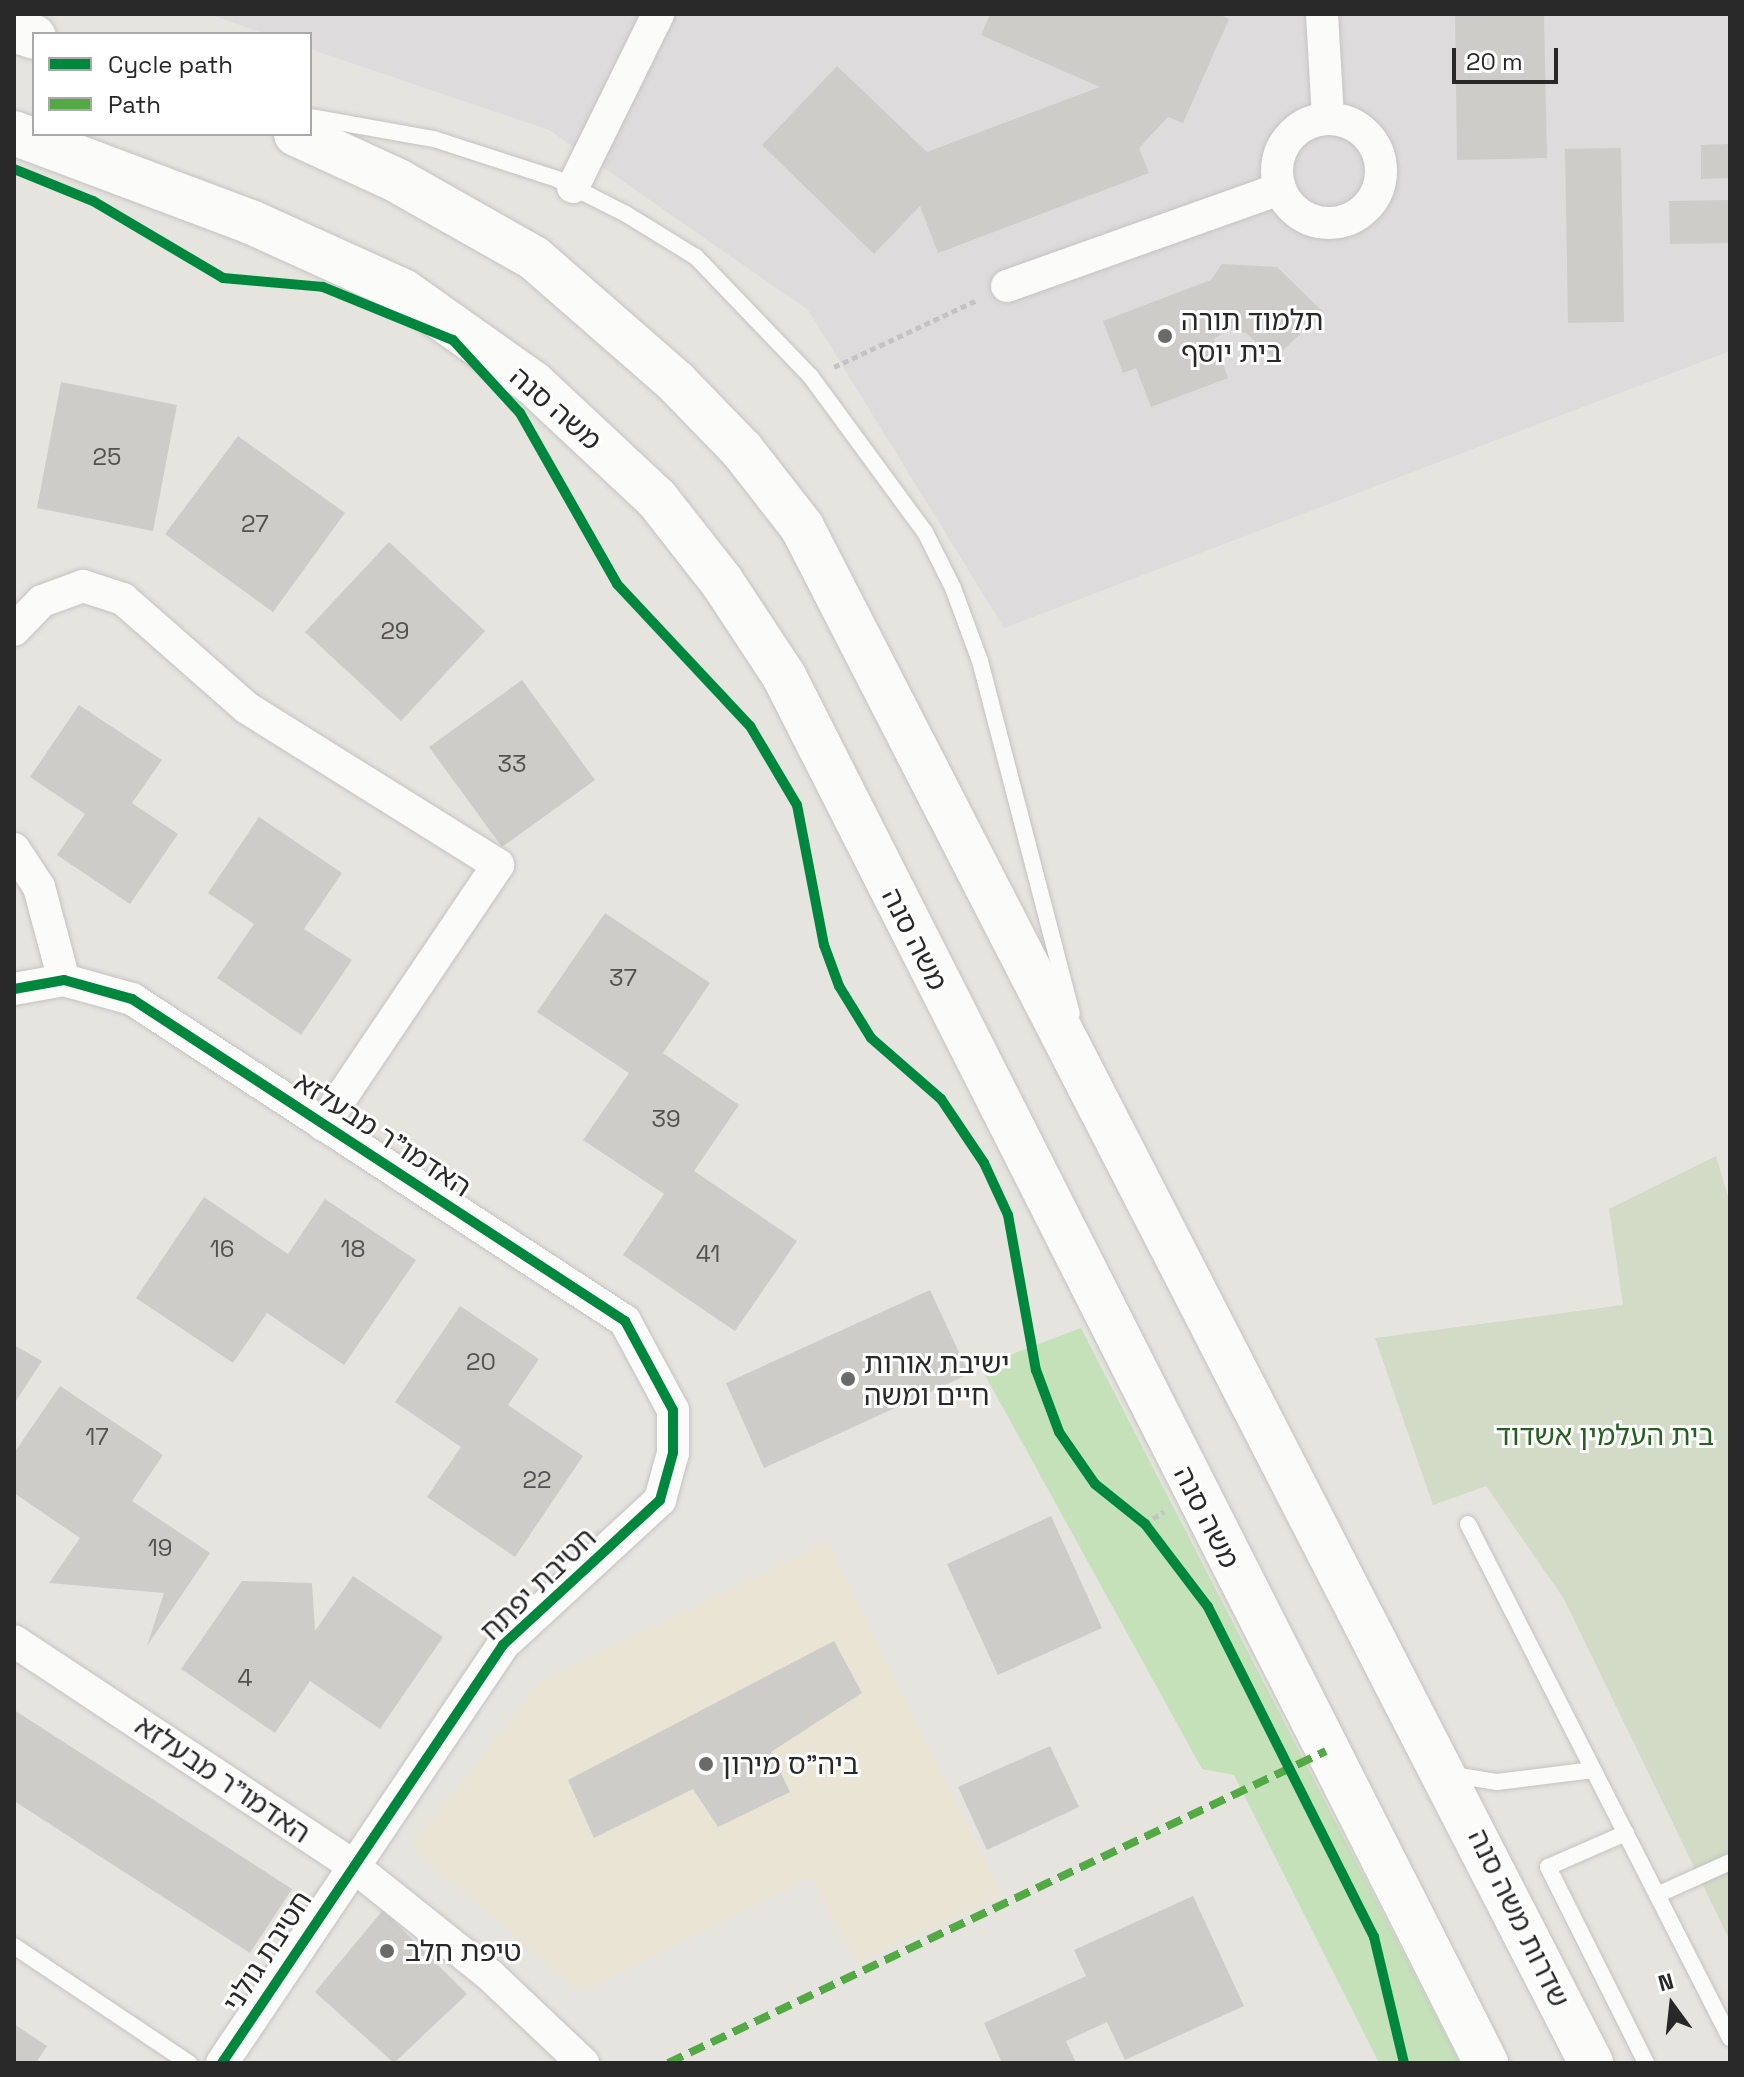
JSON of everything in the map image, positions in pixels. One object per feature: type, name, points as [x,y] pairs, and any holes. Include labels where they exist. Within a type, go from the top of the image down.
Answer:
[{"type":"main road","name":"משה סנה","points":[[14,133],[251,222],[403,291],[533,383],[657,499],[722,582],[784,676],[1486,2063]]},
{"type":"main road","points":[[300,136],[398,181],[534,258],[608,317],[742,450],[802,527],[1447,1774]]},
{"type":"main road","name":"שדרות משה סנה","points":[[1447,1774],[1591,2063]]},
{"type":"street","points":[[573,187],[658,14]]},
{"type":"street","points":[[1322,14],[1328,118]]},
{"type":"street","points":[[1328,118],[1361,129],[1380,158],[1381,176],[1366,207],[1336,223],[1318,222],[1288,204],[1280,189],[1278,156],[1285,141],[1297,129],[1328,118]]},
{"type":"street","points":[[1007,286],[1280,189]]},
{"type":"street","name":"האדמו\"ר מבעלזא","points":[[14,630],[42,601],[83,586],[123,599],[247,708],[498,865],[323,1124]]},
{"type":"street","points":[[14,849],[39,887],[64,980]]},
{"type":"street","name":"האדמו\"ר מבעלזא","points":[[14,989],[64,980],[132,999],[625,1321],[673,1410]]},
{"type":"street","name":"חטיבת יפתח","points":[[352,1865],[503,1645],[660,1500],[673,1453],[673,1410]]},
{"type":"street","name":"האדמו\"ר מבעלזא","points":[[14,1641],[352,1865],[491,1976],[583,2063]]},
{"type":"street","name":"חטיבת גולני","points":[[222,2063],[352,1865]]},
{"type":"lane","points":[[312,117],[434,139],[573,187],[696,257],[811,377],[925,532],[953,588],[980,661],[1090,1085]]},
{"type":"lane","points":[[1468,1524],[1730,2038]]},
{"type":"lane","points":[[1447,1774],[1497,1782],[1593,1770]]},
{"type":"lane","points":[[1626,1833],[1548,1867],[1646,2063]]},
{"type":"lane","points":[[1657,1895],[1730,1862]]},
{"type":"lane","points":[[14,1946],[189,2063]]},
{"type":"path","points":[[811,377],[1007,286]]},
{"type":"shaded area","points":[[208,14],[1730,14],[1730,351],[1004,628],[808,310],[549,130],[312,50],[312,32],[260,32]]},
{"type":"shaded area","name":"ביה\"ס מירון","points":[[827,1542],[1003,1896],[856,1963],[811,1878],[579,1992],[410,1846],[539,1682]]},
{"type":"green space","name":"בית העלמין אשדוד","points":[[1716,1156],[1730,1203],[1730,1941],[1564,1599],[1486,1486],[1433,1505],[1375,1338],[1623,1305],[1609,1209]]},
{"type":"green space","points":[[1081,1328],[1460,2063],[1379,2063],[1234,1775],[1202,1769],[980,1366]]},
{"type":"building","points":[[990,14],[1218,14],[1229,19],[1183,123],[1168,117],[1139,148],[1149,173],[938,253],[920,206],[874,254],[762,145],[837,66],[927,152],[1100,87],[981,35]]},
{"type":"building","points":[[1455,14],[1544,14],[1547,158],[1457,160]]},
{"type":"building","points":[[1730,144],[1730,178],[1701,179],[1701,145]]},
{"type":"building","points":[[1621,148],[1624,322],[1568,323],[1565,149]]},
{"type":"building","points":[[1730,200],[1730,243],[1670,244],[1669,201]]},
{"type":"building","name":"תלמוד תורה בית יוסף","points":[[1222,264],[1277,267],[1324,313],[1274,358],[1246,333],[1230,329],[1214,339],[1228,378],[1151,407],[1136,368],[1123,373],[1103,321],[1211,280]]},
{"type":"building","points":[[61,382],[177,405],[153,531],[37,508]]},
{"type":"building","points":[[238,436],[345,513],[273,612],[165,534]]},
{"type":"building","points":[[389,542],[485,631],[401,721],[305,632]]},
{"type":"building","points":[[522,680],[595,780],[502,847],[429,747]]},
{"type":"building","points":[[79,705],[162,760],[132,803],[178,834],[130,904],[57,855],[85,814],[30,777]]},
{"type":"building","points":[[259,817],[342,873],[304,929],[352,960],[301,1035],[217,978],[254,924],[208,893]]},
{"type":"building","points":[[605,913],[710,983],[663,1053],[739,1105],[694,1171],[797,1241],[735,1331],[623,1255],[664,1194],[583,1140],[629,1073],[537,1012]]},
{"type":"building","points":[[204,1197],[288,1254],[325,1199],[416,1260],[344,1365],[267,1313],[233,1363],[136,1298]]},
{"type":"building","name":"ישיבת אורות חיים ומשה","points":[[930,1290],[969,1374],[764,1468],[726,1383]]},
{"type":"building","points":[[460,1306],[539,1359],[508,1405],[583,1456],[515,1557],[427,1497],[461,1447],[395,1402]]},
{"type":"building","points":[[14,1345],[42,1361],[14,1404]]},
{"type":"building","points":[[60,1386],[163,1455],[132,1501],[210,1553],[147,1646],[164,1593],[49,1583],[80,1538],[14,1493],[14,1453]]},
{"type":"building","points":[[1051,1516],[1102,1628],[998,1675],[947,1564]]},
{"type":"building","points":[[353,1576],[443,1637],[380,1729],[310,1681],[275,1733],[181,1669],[242,1581],[312,1583],[315,1631]]},
{"type":"building","points":[[834,1641],[862,1693],[771,1752],[790,1792],[718,1827],[693,1789],[594,1838],[568,1780]]},
{"type":"building","points":[[14,1710],[292,1889],[250,1953],[14,1801]]},
{"type":"building","points":[[1050,1746],[1079,1807],[987,1850],[958,1787]]},
{"type":"building","points":[[1193,1896],[1244,2006],[1125,2060],[1107,2022],[1066,2041],[1076,2063],[1002,2063],[984,2023],[1086,1976],[1074,1950]]},
{"type":"building","name":"טיפת חלב","points":[[383,1910],[467,1994],[394,2063],[315,1992]]},
{"type":"building","points":[[14,2024],[47,2046],[36,2063],[14,2063]]},
{"type":"marked path","points":[[668,2063],[1326,1751]]},
{"type":"cycle path","points":[[14,169],[93,201],[223,278],[323,287],[453,340],[520,413],[617,584],[750,726],[797,805],[824,945],[839,986],[871,1038],[941,1099],[984,1163],[1008,1215],[1036,1370],[1059,1432],[1095,1484],[1145,1524],[1208,1607],[1374,1937],[1404,2063]]},
{"type":"cycle path","points":[[14,989],[64,980],[132,999],[625,1321],[673,1410],[673,1453],[660,1500],[503,1645],[222,2063]]},
{"type":"place","name":"תלמוד תורה בית יוסף","points":[[1165,336]]},
{"type":"place","name":"ישיבת אורות חיים ומשה","points":[[848,1379]]},
{"type":"place","name":"ביה\"ס מירון","points":[[706,1764]]},
{"type":"place","name":"טיפת חלב","points":[[387,1951]]}]
